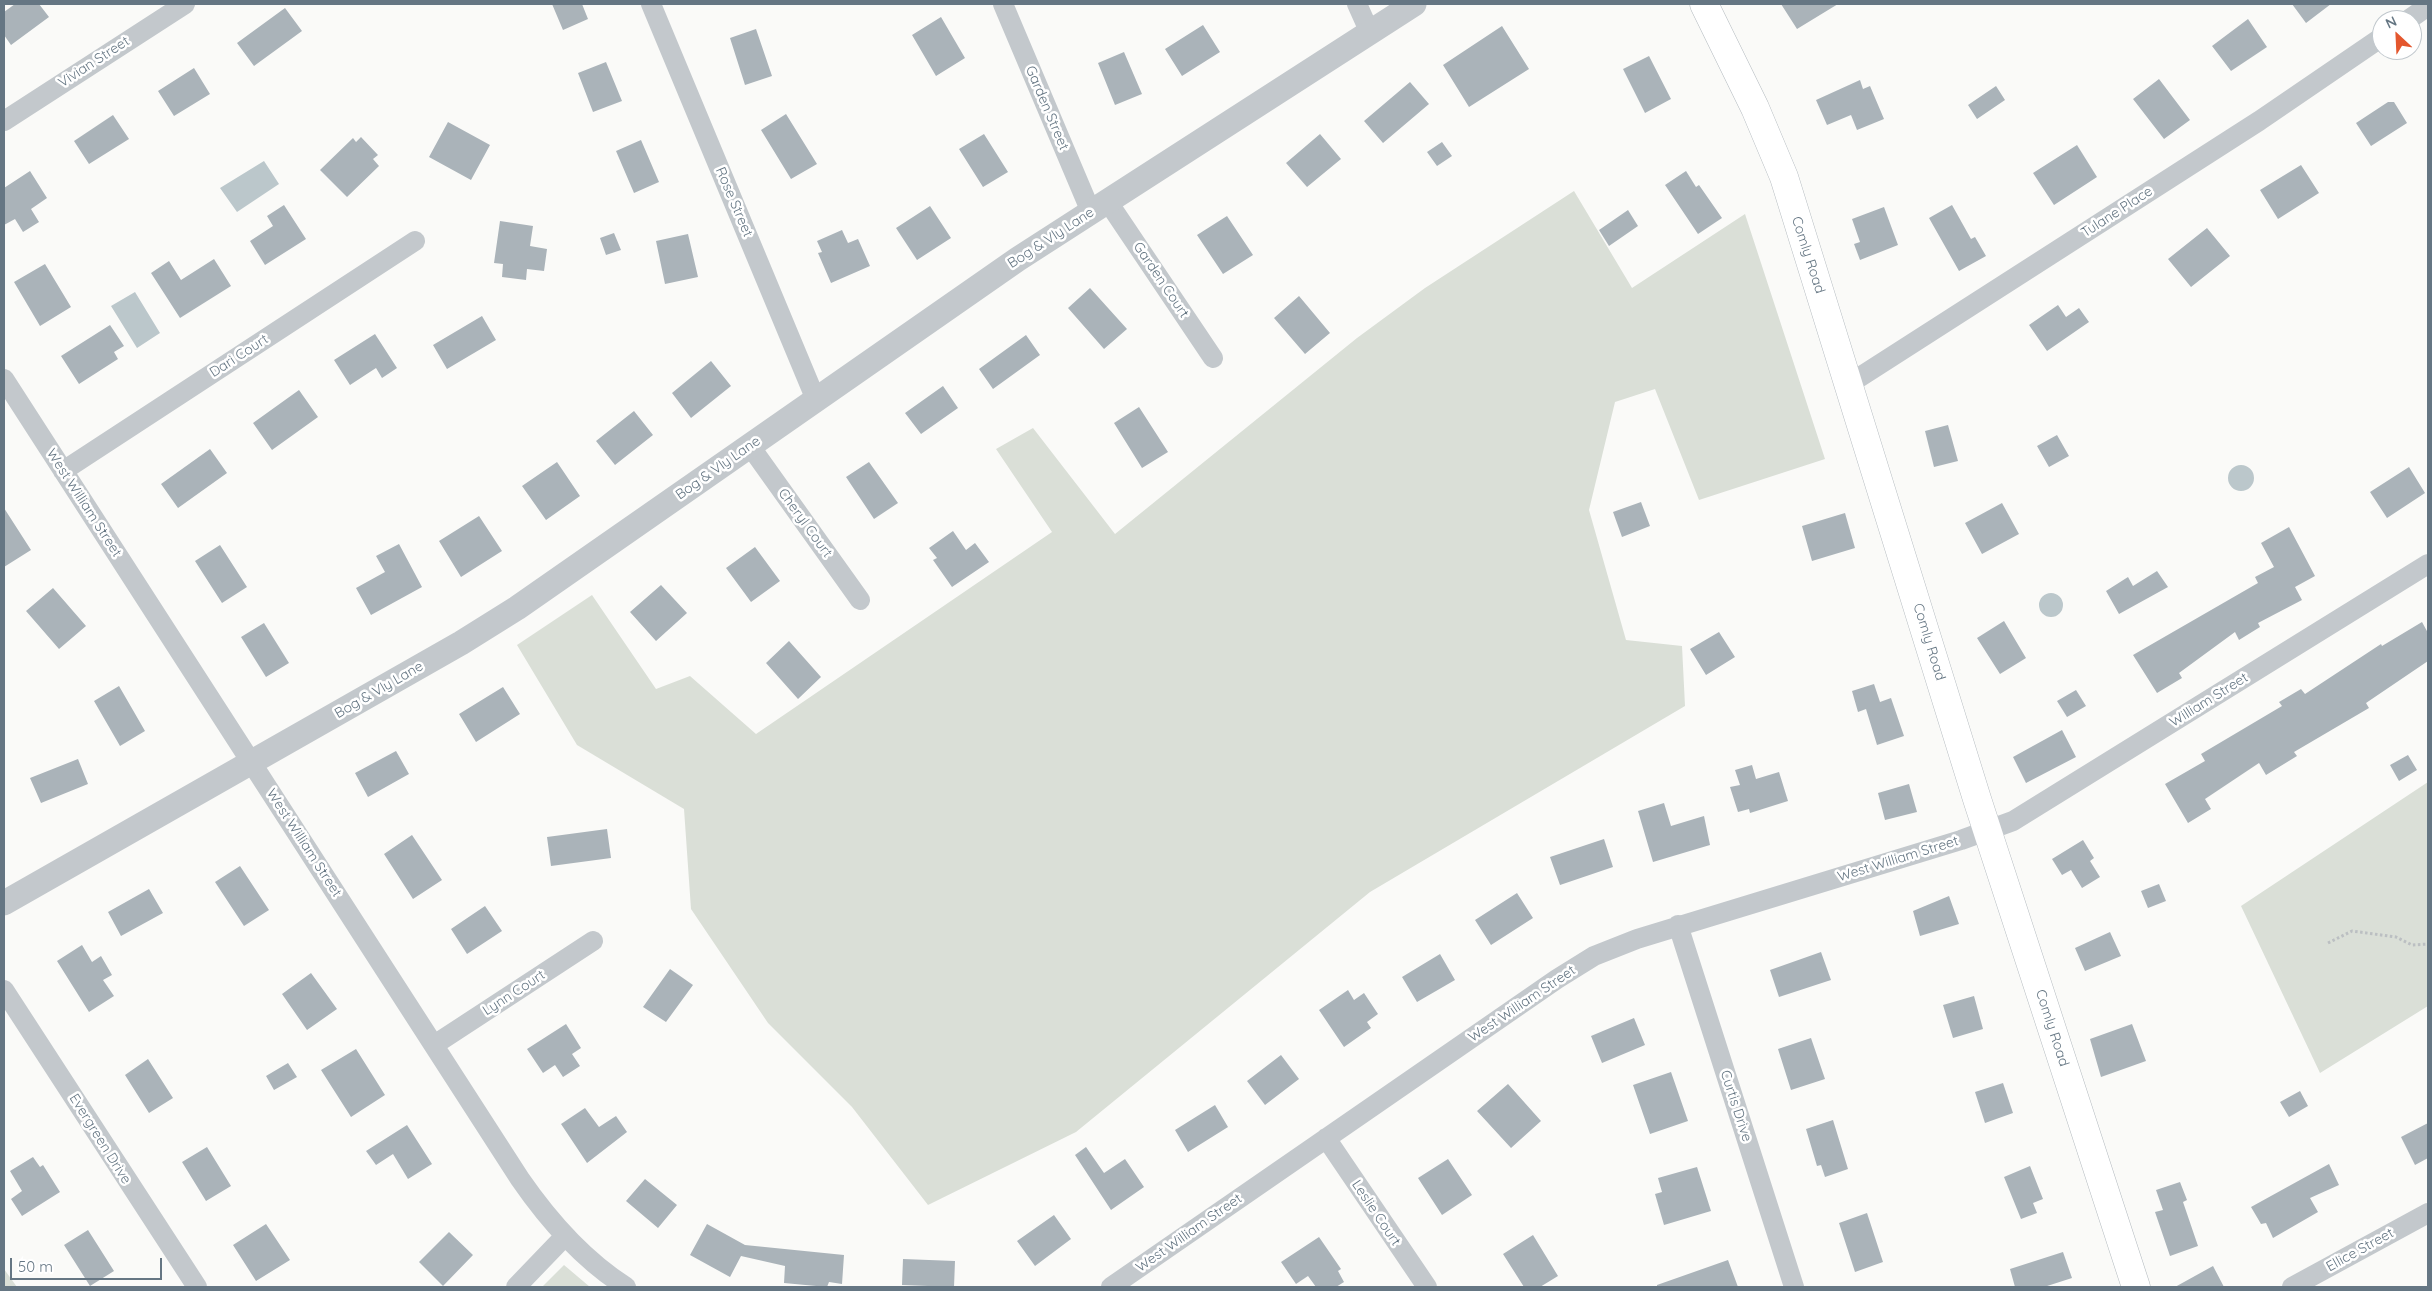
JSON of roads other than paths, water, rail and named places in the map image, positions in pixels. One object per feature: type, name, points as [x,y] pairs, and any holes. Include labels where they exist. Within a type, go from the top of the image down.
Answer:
[{"type":"main road","name":"Comly Road","points":[[1704,4],[1755,108],[1784,177],[1988,832],[2136,1287]]},
{"type":"street","name":"Vivian Street","points":[[4,121],[185,4]]},
{"type":"street","name":"Rose Street","points":[[651,4],[816,400]]},
{"type":"street","name":"Garden Street","points":[[1003,4],[1100,207]]},
{"type":"street","points":[[1357,4],[1370,33]]},
{"type":"street","name":"Bog & Vly Lane","points":[[4,903],[461,643],[516,608],[1018,259],[1414,4]]},
{"type":"street","name":"Tulane Place","points":[[1849,384],[2251,127],[2372,44]]},
{"type":"street","name":"Garden Court","points":[[1100,207],[1213,358]]},
{"type":"street","name":"Dari Court","points":[[63,471],[415,241]]},
{"type":"street","name":"West William Street","points":[[4,379],[520,1179],[545,1215],[565,1236],[583,1254],[626,1287]]},
{"type":"street","name":"Cheryl Court","points":[[750,446],[860,600]]},
{"type":"street","name":"William Street","points":[[1988,832],[2013,821],[2428,564]]},
{"type":"street","name":"West William Street","points":[[1111,1287],[1556,979],[1594,956],[1678,925],[1988,832]]},
{"type":"street","name":"Curtis Drive","points":[[1678,925],[1794,1287]]},
{"type":"street","name":"Lynn Court","points":[[434,1045],[593,941]]},
{"type":"street","name":"Evergreen Drive","points":[[4,990],[197,1287]]},
{"type":"street","name":"Leslie Court","points":[[1326,1138],[1427,1287]]},
{"type":"street","name":"Ellice Street","points":[[2292,1287],[2428,1213]]},
{"type":"street","points":[[516,1287],[565,1236]]}]
